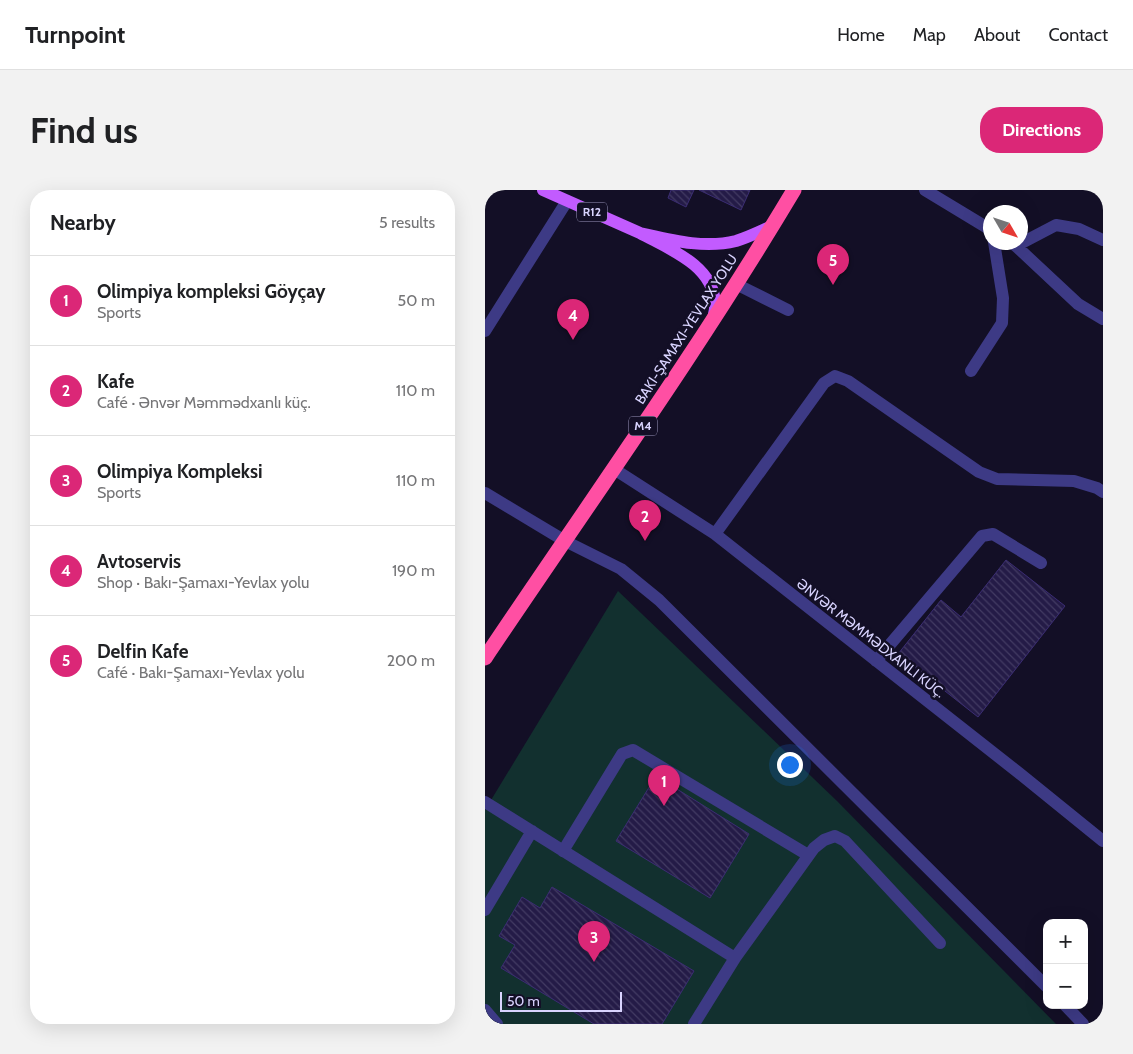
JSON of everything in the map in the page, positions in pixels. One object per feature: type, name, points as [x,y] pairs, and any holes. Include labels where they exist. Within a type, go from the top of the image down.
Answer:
[{"type":"highway","name":"M4","points":[[485,658],[491,641],[565,541],[713,321],[794,190]]},
{"type":"main road","name":"R12","points":[[543,190],[640,233]]},
{"type":"main road","points":[[640,233],[676,241],[719,244],[736,241],[772,226]]},
{"type":"main road","points":[[640,233],[696,265],[707,278],[716,304],[713,321]]},
{"type":"street","points":[[925,190],[983,225]]},
{"type":"street","points":[[485,330],[567,201]]},
{"type":"street","points":[[1028,237],[1056,225],[1079,229],[1103,240]]},
{"type":"street","points":[[971,371],[1002,323],[1003,298],[995,250]]},
{"type":"street","points":[[1020,250],[1078,304],[1103,319]]},
{"type":"street","points":[[736,284],[788,310]]},
{"type":"street","points":[[715,534],[825,383],[835,376],[848,381],[979,472],[997,479],[1074,481],[1097,488],[1103,492]]},
{"type":"street","points":[[614,469],[715,534],[1103,841]]},
{"type":"street","points":[[485,493],[565,541],[621,569],[659,600],[1043,984]]},
{"type":"street","points":[[876,661],[982,536],[993,534],[1041,563]]},
{"type":"street","points":[[563,850],[622,754],[633,750],[808,855]]},
{"type":"street","points":[[485,802],[735,958]]},
{"type":"street","points":[[485,910],[532,831]]},
{"type":"street","points":[[694,1024],[735,958],[813,848],[824,840],[835,836],[845,841],[940,943]]},
{"type":"street","points":[[1069,1009],[1083,1024]]},
{"type":"street","points":[[485,1010],[497,1024]]},
{"type":"green space","points":[[618,591],[837,801],[1056,1024],[485,1024],[485,810]]},
{"type":"building","points":[[671,190],[694,190],[686,207],[668,198]]},
{"type":"building","points":[[699,190],[750,190],[741,210]]},
{"type":"building","points":[[1006,560],[1065,606],[978,717],[898,654],[941,600],[961,617]]},
{"type":"building","points":[[656,776],[749,834],[710,898],[616,841]]},
{"type":"building","points":[[552,887],[694,971],[662,1024],[594,1024],[501,968],[515,945],[499,936],[522,897],[540,908]]},
{"type":"place","name":"Delfin Kafe","points":[[833,285]]},
{"type":"place","name":"Avtoservis","points":[[573,340]]},
{"type":"place","name":"Kafe","points":[[645,541]]},
{"type":"place","name":"Olimpiya kompleksi Göyçay","points":[[664,806]]},
{"type":"place","name":"Olimpiya Kompleksi","points":[[594,962]]}]
